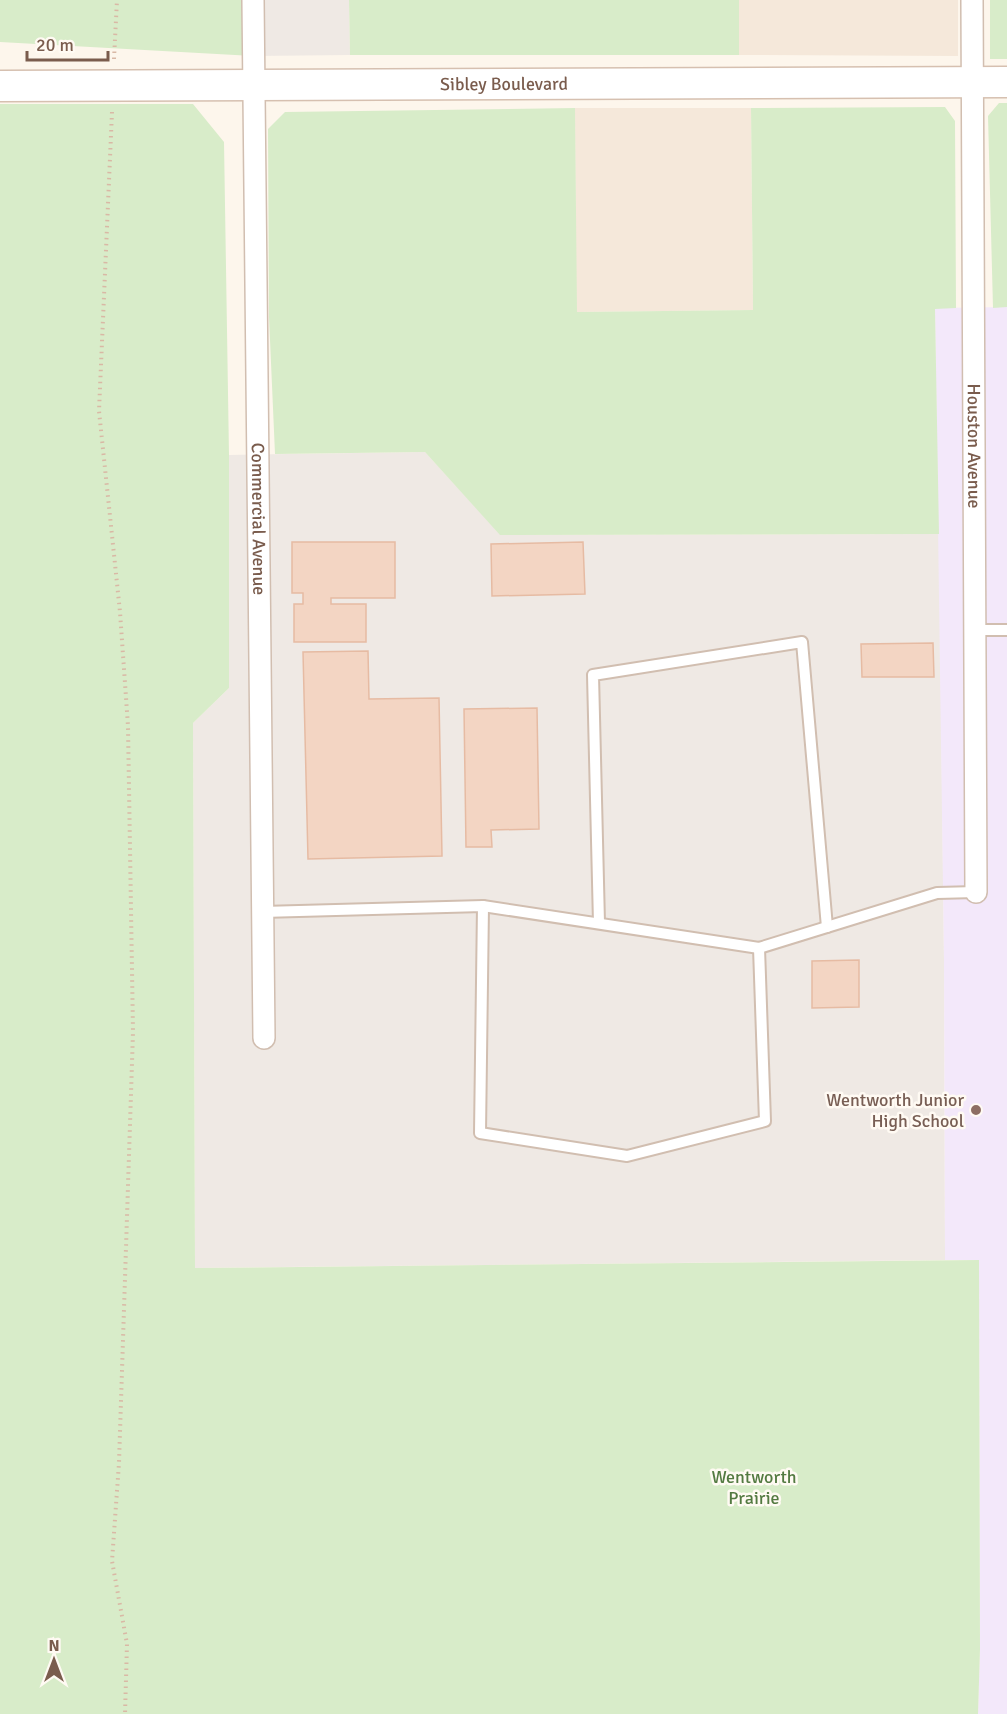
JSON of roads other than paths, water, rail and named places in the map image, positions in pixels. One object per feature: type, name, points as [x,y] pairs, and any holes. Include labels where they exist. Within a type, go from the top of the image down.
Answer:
[{"type":"main road","name":"Sibley Boulevard","points":[[0,86],[1007,82]]},
{"type":"street","name":"Commercial Avenue","points":[[253,0],[264,1038]]},
{"type":"street","name":"Houston Avenue","points":[[972,0],[975,892]]},
{"type":"lane","points":[[974,630],[1007,630]]},
{"type":"lane","points":[[598,923],[593,675],[802,642],[827,927]]},
{"type":"lane","points":[[262,912],[483,906],[759,948],[937,893],[975,892]]},
{"type":"lane","points":[[483,906],[480,1133],[492,1135],[627,1155],[765,1121],[759,948]]},
{"type":"place","name":"Wentworth Junior High School","points":[[976,1110]]},
{"type":"park label","name":"Wentworth Prairie","points":[[754,1487]]}]
